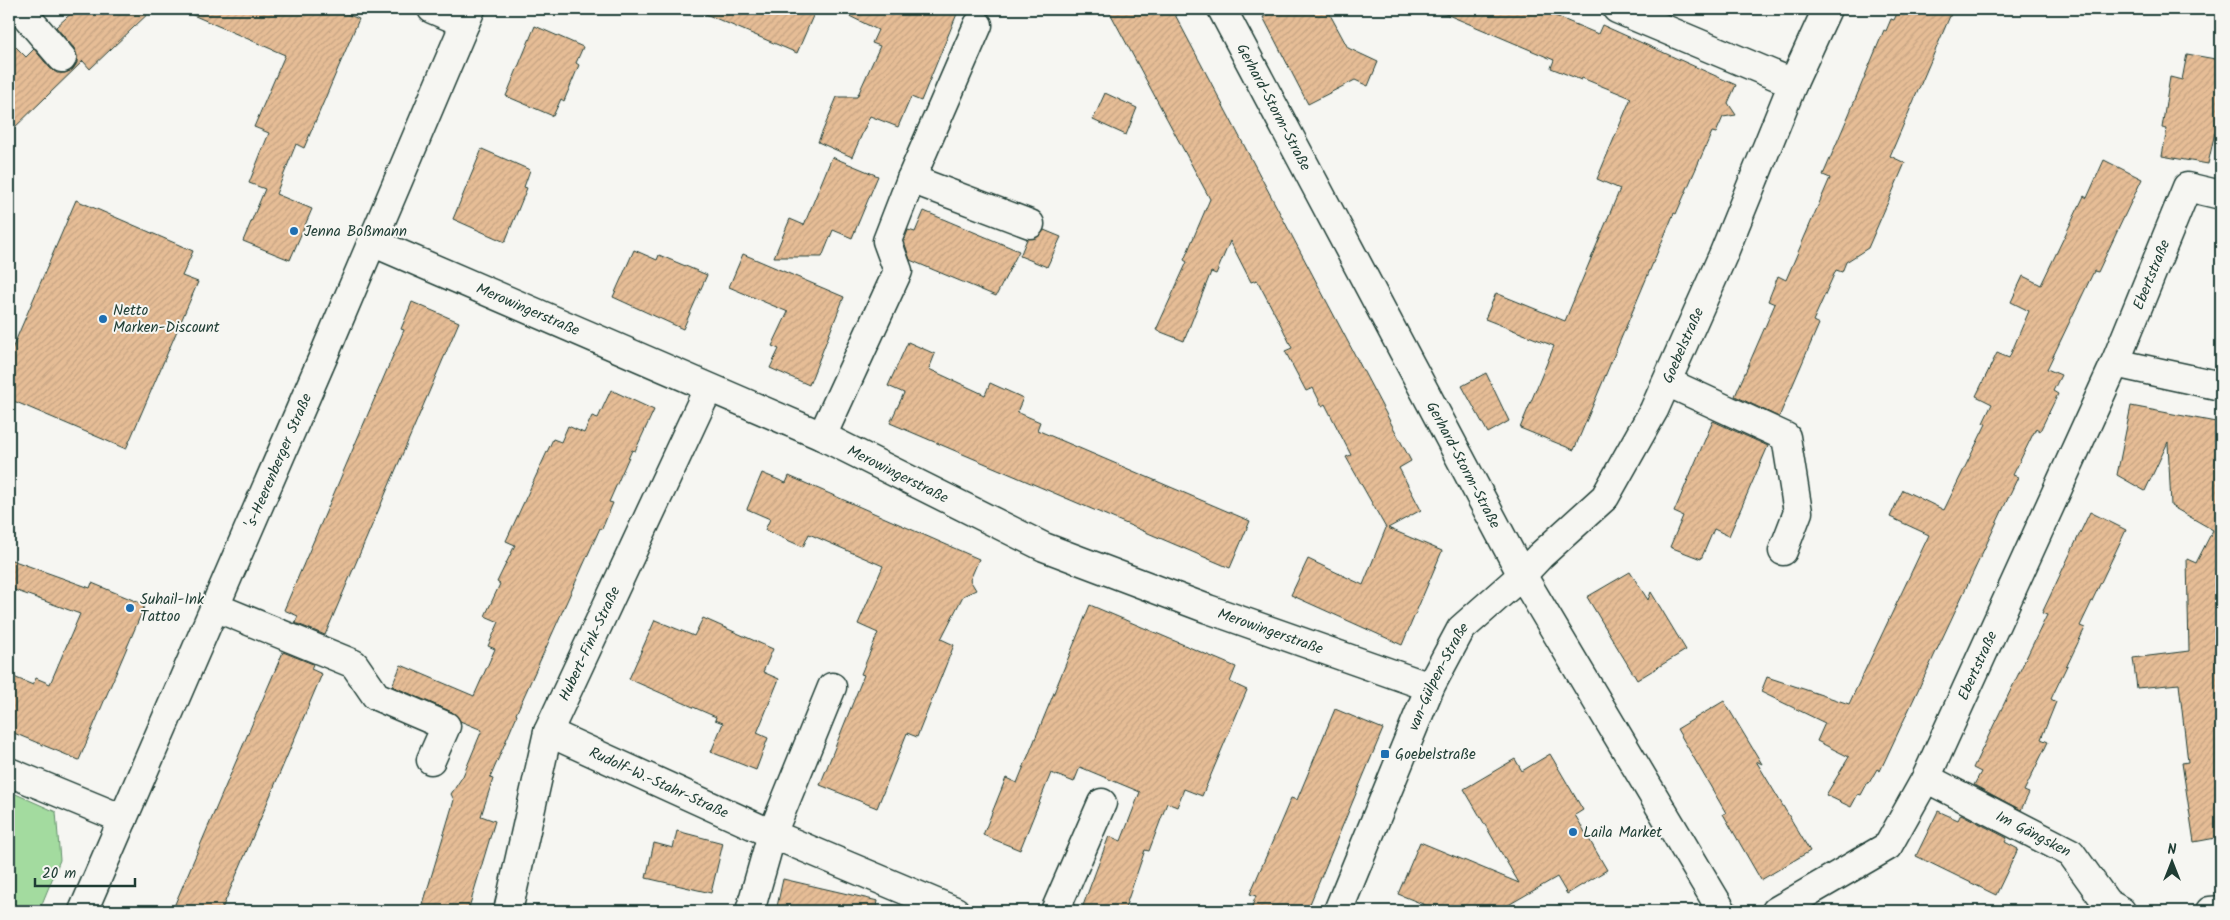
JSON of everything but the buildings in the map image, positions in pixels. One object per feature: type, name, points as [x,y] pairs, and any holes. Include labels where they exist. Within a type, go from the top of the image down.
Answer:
[{"type":"street","points":[[20,9],[62,58]]},
{"type":"street","points":[[432,9],[468,16]]},
{"type":"street","name":"Gerhard-Storm-Straße","points":[[1222,9],[1522,576],[1722,911]]},
{"type":"street","points":[[1617,9],[1793,83]]},
{"type":"street","name":"Goebelstraße","points":[[1522,576],[1540,556],[1605,497],[1654,410],[1722,255],[1793,83],[1827,9]]},
{"type":"street","name":"'s-Heerenberger Straße","points":[[83,911],[468,16]]},
{"type":"street","points":[[822,436],[898,271],[887,241],[911,179],[978,25]]},
{"type":"street","points":[[911,179],[1030,224]]},
{"type":"street","name":"Ebertstraße","points":[[1776,911],[1888,846],[1926,778],[2115,363],[2187,187],[2221,195]]},
{"type":"street","name":"Merowingerstraße","points":[[372,242],[708,389],[822,436],[1044,547],[1208,609],[1430,687]]},
{"type":"street","points":[[2115,363],[2221,386]]},
{"type":"street","points":[[1667,382],[1786,438],[1798,512],[1783,551]]},
{"type":"street","name":"Hubert-Fink-Straße","points":[[508,911],[548,732],[708,389]]},
{"type":"street","name":"van-Gülpen-Straße","points":[[1338,911],[1430,687],[1461,629],[1522,576]]},
{"type":"street","points":[[215,607],[354,664],[376,696],[446,726],[431,760]]},
{"type":"street","points":[[750,911],[772,834],[832,687]]},
{"type":"street","name":"Rudolf-W.-Stahr-Straße","points":[[548,732],[772,834],[955,911]]},
{"type":"street","points":[[9,772],[123,819]]},
{"type":"street","name":"Im Gängsken","points":[[1926,778],[2071,853],[2107,903],[2121,911]]},
{"type":"street","points":[[1055,911],[1102,803]]},
{"type":"street","points":[[2210,911],[2221,910]]},
{"type":"green space","points":[[9,791],[56,812],[60,860],[39,911],[9,911]]},
{"type":"place","name":"Jenna Boßmann","points":[[294,231]]},
{"type":"place","name":"Netto Marken-Discount","points":[[103,319]]},
{"type":"place","name":"Suhail-Ink Tattoo","points":[[130,608]]},
{"type":"place","name":"Goebelstraße","points":[[1385,754]]},
{"type":"place","name":"Laila Market","points":[[1573,832]]}]
